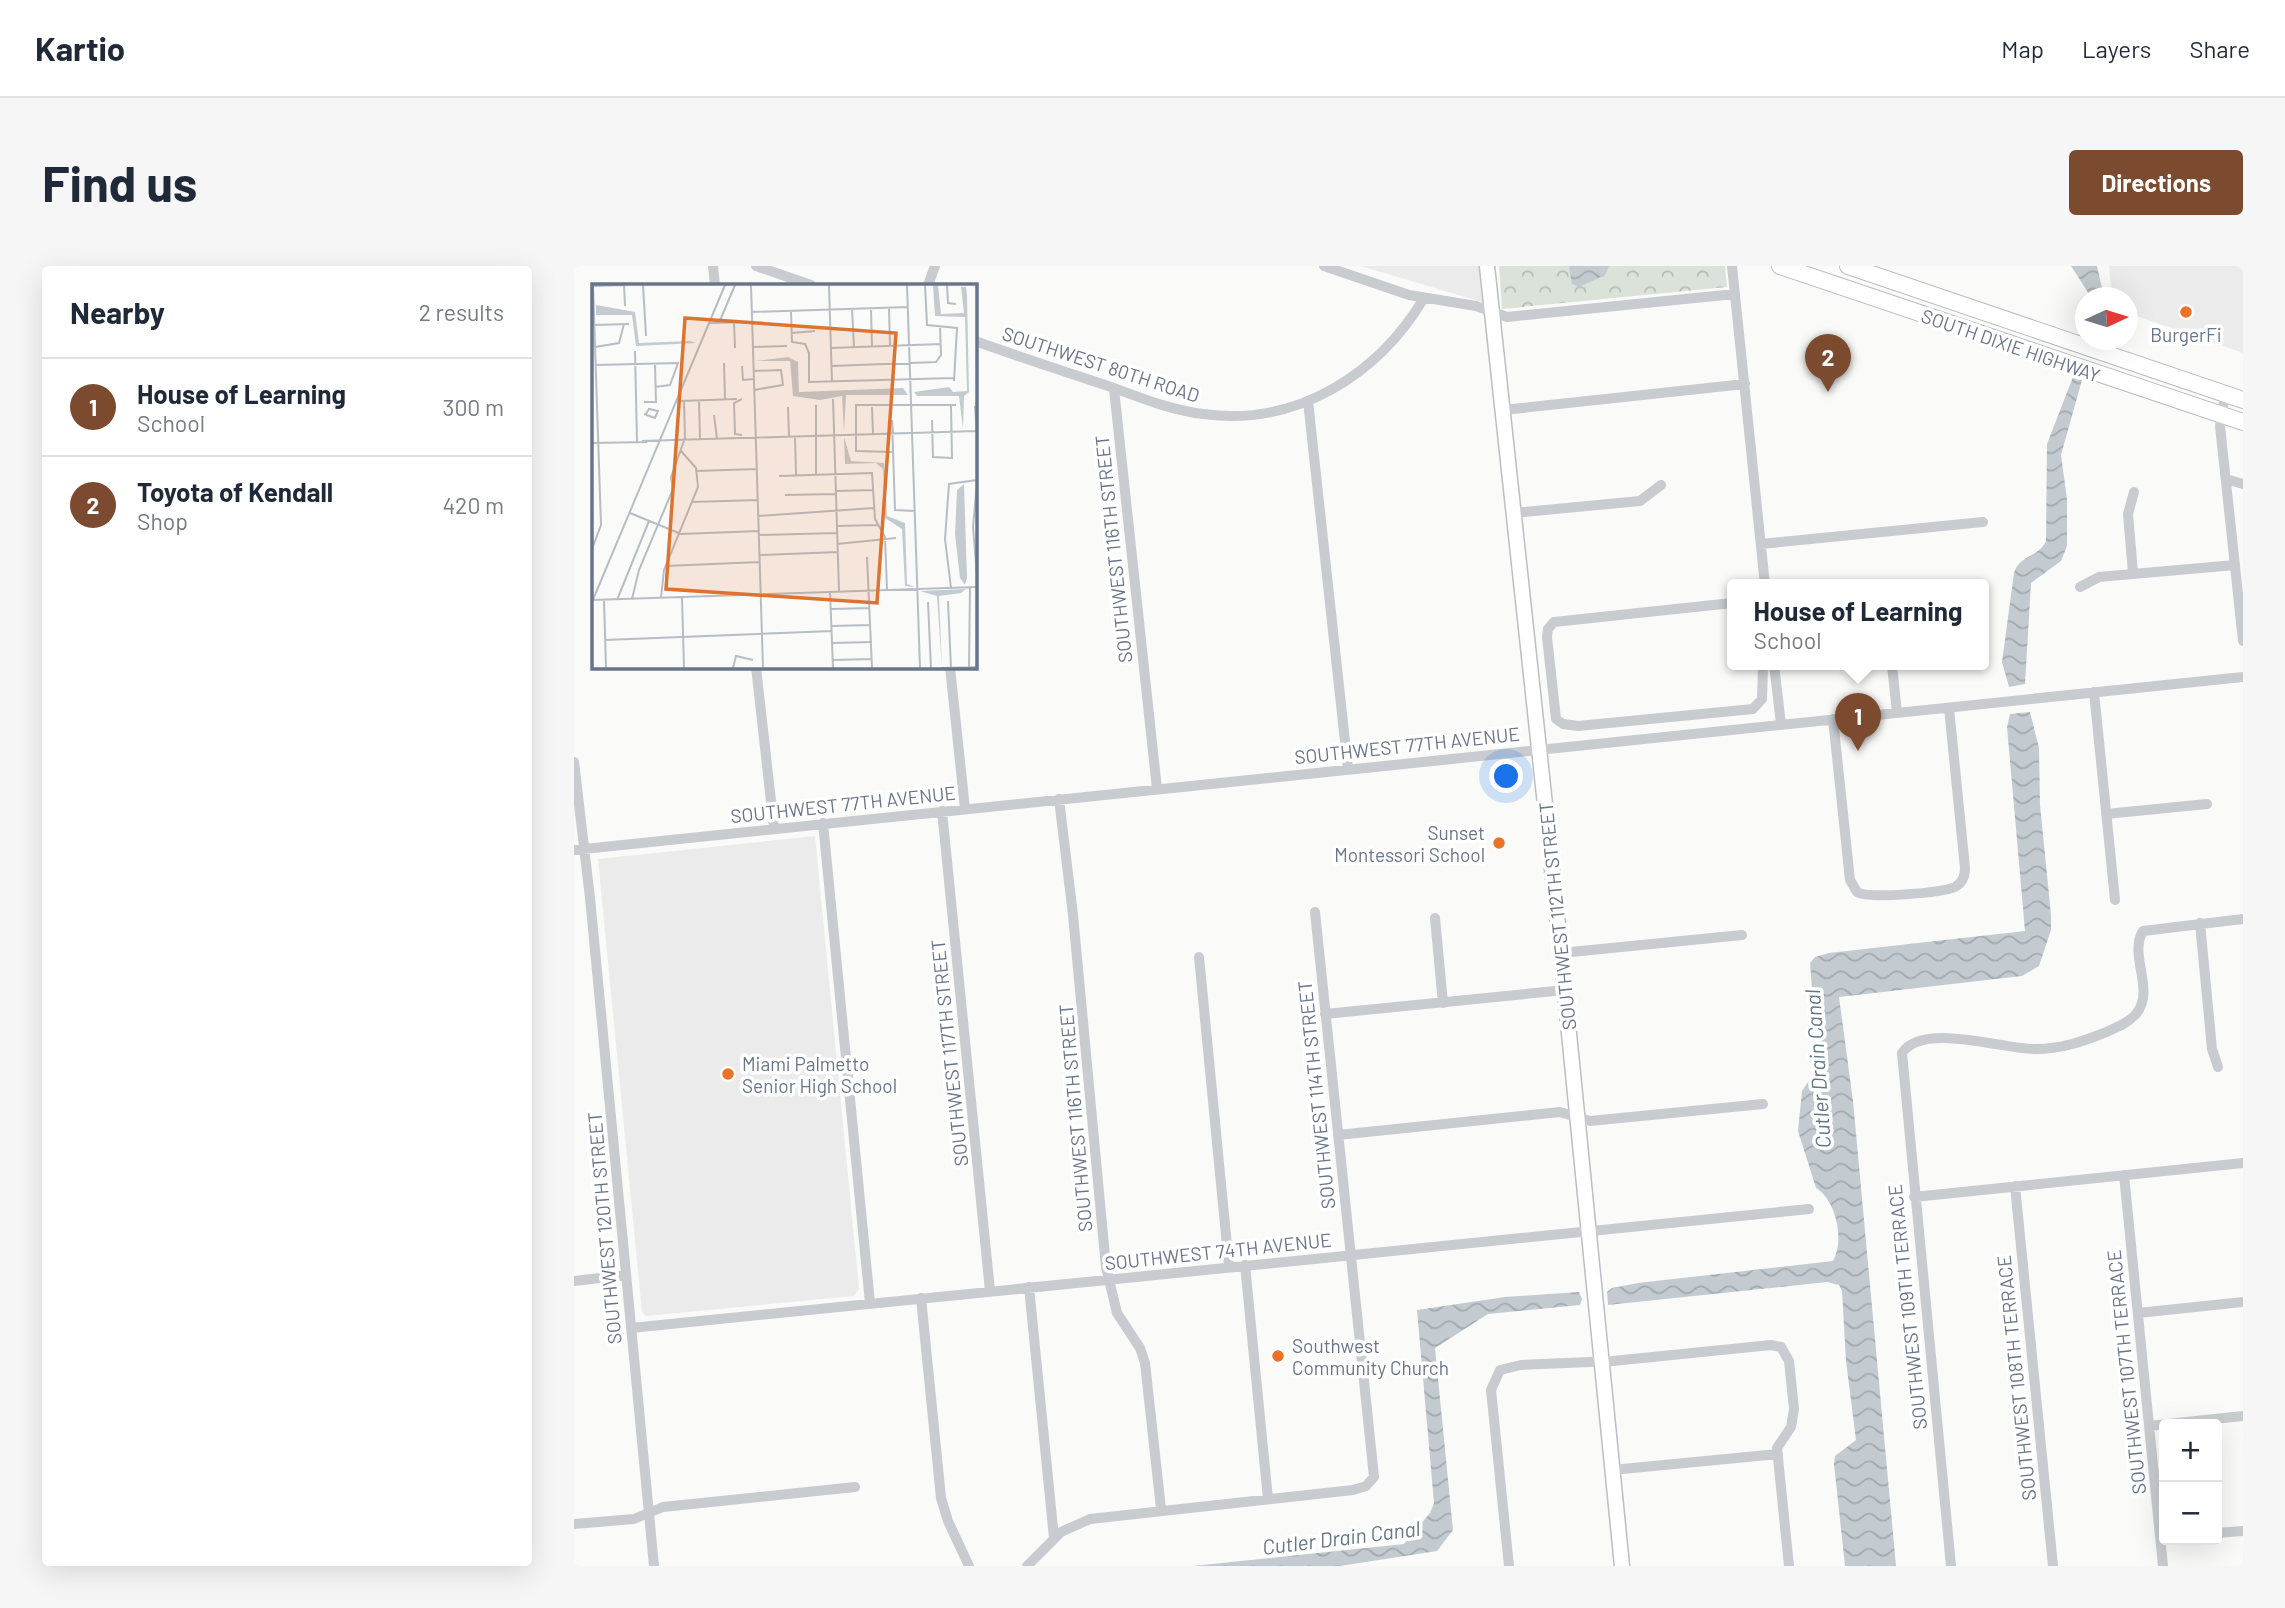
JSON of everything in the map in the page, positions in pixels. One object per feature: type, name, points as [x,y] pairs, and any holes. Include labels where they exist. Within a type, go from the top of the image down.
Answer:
[{"type":"highway","name":"SOUTH DIXIE HIGHWAY","points":[[1780,266],[2243,422]]},
{"type":"highway","name":"SOUTH DIXIE HIGHWAY","points":[[1848,266],[2243,400]]},
{"type":"main road","name":"SOUTHWEST 112TH STREET","points":[[1487,266],[1540,748],[1622,1566]]},
{"type":"street","points":[[713,266],[715,284]]},
{"type":"street","points":[[756,266],[808,284]]},
{"type":"street","points":[[928,284],[935,266]]},
{"type":"street","points":[[1324,266],[1424,298],[1507,317],[1735,294]]},
{"type":"street","points":[[1732,266],[1764,579]]},
{"type":"street","name":"SOUTHWEST 80TH ROAD","points":[[976,341],[1175,408],[1213,416],[1257,414],[1308,401],[1339,386],[1375,361],[1400,334],[1424,298]]},
{"type":"street","points":[[1504,410],[1745,384]]},
{"type":"street","name":"SOUTHWEST 116TH STREET","points":[[1114,388],[1157,789]]},
{"type":"street","points":[[2225,394],[2220,415],[2238,570],[2243,641]]},
{"type":"street","points":[[1308,401],[1348,769]]},
{"type":"street","points":[[2226,479],[2243,484]]},
{"type":"street","points":[[1514,513],[1640,501],[1661,485]]},
{"type":"street","points":[[2133,573],[2128,514],[2134,492]]},
{"type":"street","points":[[1761,544],[1983,522]]},
{"type":"street","points":[[2080,587],[2099,577],[2133,573],[2238,570]]},
{"type":"street","points":[[1727,604],[1554,622],[1548,629],[1547,637],[1556,719],[1563,724],[1578,726],[1753,709],[1762,699],[1762,670]]},
{"type":"street","points":[[756,668],[774,828]]},
{"type":"street","points":[[950,668],[965,809]]},
{"type":"street","points":[[1775,670],[1781,724]]},
{"type":"street","points":[[1893,670],[1897,713]]},
{"type":"street","name":"SOUTHWEST 77TH AVENUE","points":[[580,849],[2243,677]]},
{"type":"street","points":[[2094,692],[2115,900]]},
{"type":"street","points":[[1833,719],[1850,880],[1857,892],[1873,896],[1948,888],[1959,884],[1965,868],[1949,708]]},
{"type":"street","name":"SOUTHWEST 120TH STREET","points":[[574,762],[580,849],[654,1566]]},
{"type":"street","name":"SOUTHWEST 116TH STREET","points":[[1059,799],[1109,1279],[1117,1313],[1140,1348],[1146,1363],[1161,1509]]},
{"type":"street","points":[[2106,814],[2207,804]]},
{"type":"street","name":"SOUTHWEST 117TH STREET","points":[[942,811],[990,1291]]},
{"type":"street","points":[[823,824],[870,1303]]},
{"type":"street","name":"SOUTHWEST 114TH STREET","points":[[1268,1499],[1353,1490],[1371,1482],[1374,1464],[1315,912]]},
{"type":"street","points":[[1434,918],[1443,1003]]},
{"type":"street","points":[[2218,1068],[2212,1049],[2200,923],[2243,919]]},
{"type":"street","name":"SOUTHWEST 109TH TERRACE","points":[[1951,1566],[1901,1067],[1902,1053],[1907,1047],[1919,1042],[1962,1038],[2022,1049],[2059,1048],[2123,1024],[2141,1006],[2141,933],[2154,927],[2200,923]]},
{"type":"street","points":[[1561,953],[1742,935]]},
{"type":"street","points":[[1199,957],[1229,1266]]},
{"type":"street","points":[[1325,1014],[1565,990]]},
{"type":"street","points":[[1338,1135],[1560,1112],[1590,1121],[1763,1104]]},
{"type":"street","points":[[1914,1197],[2243,1163]]},
{"type":"street","name":"SOUTHWEST 107TH TERRACE","points":[[2124,1175],[2159,1513]]},
{"type":"street","name":"SOUTHWEST 108TH TERRACE","points":[[2015,1186],[2053,1566]]},
{"type":"street","name":"SOUTHWEST 74TH AVENUE","points":[[631,1328],[1809,1209]]},
{"type":"street","points":[[1027,1566],[1054,1538],[1090,1518],[1268,1499],[1245,1265]]},
{"type":"street","points":[[574,1281],[626,1275]]},
{"type":"street","points":[[1029,1287],[1054,1538]]},
{"type":"street","points":[[921,1298],[942,1497],[948,1521],[969,1566]]},
{"type":"street","points":[[2138,1313],[2243,1302]]},
{"type":"street","points":[[1509,1566],[1491,1390],[1500,1370],[1521,1365],[1601,1361],[1771,1345],[1784,1351],[1789,1361],[1794,1415],[1791,1427],[1777,1448],[1789,1566]]},
{"type":"street","points":[[2149,1426],[2243,1416]]},
{"type":"street","points":[[1612,1470],[1778,1454]]},
{"type":"street","points":[[574,1524],[634,1519],[663,1507],[855,1487]]},
{"type":"street","points":[[2222,1533],[2243,1531]]},
{"type":"street","name":"SOUTHWEST 107TH TERRACE","points":[[2162,1545],[2163,1566]]},
{"type":"shaded area","points":[[1361,266],[1482,266],[1485,303]]},
{"type":"shaded area","points":[[2109,266],[2243,266],[2243,353],[2138,316],[2138,287],[2111,287]]},
{"type":"shaded area","name":"Miami Palmetto Senior High School","points":[[815,836],[859,1289],[854,1296],[646,1316],[642,1312],[598,859]]},
{"type":"green space","points":[[1499,266],[1725,266],[1727,287],[1502,309]]},
{"type":"water","points":[[1569,266],[1609,266],[1605,275],[1579,287],[1572,284]]},
{"type":"water","points":[[2071,266],[2097,266],[2102,287],[2085,287]]},
{"type":"water","points":[[2073,377],[2082,380],[2061,455],[2067,499],[2067,546],[2061,561],[2031,583],[2025,684],[2009,687],[2002,662],[2014,573],[2020,563],[2039,550],[2046,541],[2047,444]]},
{"type":"water","name":"Cutler Drain Canal","points":[[2030,712],[2039,748],[2040,805],[2051,915],[2051,930],[2039,966],[2022,976],[1839,997],[1853,1101],[1896,1566],[1845,1566],[1834,1464],[1835,1456],[1856,1440],[1846,1361],[1842,1291],[1839,1285],[1827,1282],[1608,1305],[1607,1292],[1612,1288],[1638,1283],[1833,1261],[1838,1242],[1836,1221],[1829,1202],[1816,1188],[1798,1131],[1802,1091],[1818,1067],[1810,963],[1815,957],[1829,953],[2025,931],[2007,727],[2010,714]]},
{"type":"water","points":[[1579,1292],[1582,1299],[1580,1305],[1488,1314],[1435,1348],[1453,1530],[1437,1551],[1340,1566],[1193,1566],[1404,1544],[1430,1513],[1434,1503],[1417,1310],[1505,1297]]},
{"type":"place","name":"BurgerFi","points":[[2186,312]]},
{"type":"place","name":"Toyota of Kendall","points":[[1828,392]]},
{"type":"place","name":"House of Learning","points":[[1858,751]]},
{"type":"place","name":"Sunset Montessori School","points":[[1499,843]]},
{"type":"place","name":"Miami Palmetto Senior High School","points":[[728,1074]]},
{"type":"place","name":"Southwest Community Church","points":[[1278,1356]]}]
